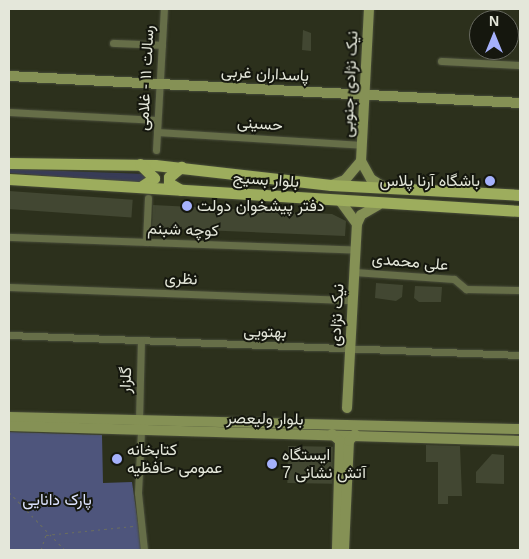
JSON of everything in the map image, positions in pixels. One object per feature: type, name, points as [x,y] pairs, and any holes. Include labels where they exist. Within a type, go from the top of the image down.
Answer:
[{"type":"main road","name":"بلوار بسیج","points":[[9,163],[140,164],[331,185],[515,195]]},
{"type":"main road","points":[[140,164],[154,178],[141,187]]},
{"type":"main road","points":[[181,167],[169,177],[172,185],[182,190]]},
{"type":"main road","name":"بلوار بسیج","points":[[9,179],[378,205],[520,211]]},
{"type":"main road","points":[[515,195],[520,201]]},
{"type":"street","name":"رسالت ۱۱ - غلامی","points":[[156,150],[164,9]]},
{"type":"street","name":"نیک نژادی جنوبی","points":[[361,161],[370,9]]},
{"type":"street","points":[[113,43],[162,45]]},
{"type":"street","points":[[440,61],[520,65]]},
{"type":"street","name":"پاسداران غربی","points":[[9,76],[520,103]]},
{"type":"street","points":[[9,112],[158,120]]},
{"type":"street","name":"حسینی","points":[[157,132],[362,144]]},
{"type":"street","points":[[331,185],[345,180],[361,161],[371,179],[386,189]]},
{"type":"street","points":[[146,242],[148,198]]},
{"type":"street","points":[[341,202],[357,224],[362,215],[378,205]]},
{"type":"street","name":"نیک نژادی","points":[[347,408],[357,224]]},
{"type":"street","name":"کوچه شبنم","points":[[9,237],[356,250]]},
{"type":"street","name":"علی محمدی","points":[[354,272],[454,279],[466,289],[520,290]]},
{"type":"street","name":"نظری","points":[[9,287],[353,300]]},
{"type":"street","name":"بهتویی","points":[[9,335],[520,355]]},
{"type":"street","name":"گلزار","points":[[141,340],[138,493],[144,550]]},
{"type":"street","points":[[344,433],[341,420],[347,408]]},
{"type":"street","points":[[344,550],[344,433],[347,408]]},
{"type":"street","name":"بلوار ولیعصر","points":[[9,417],[140,426]]},
{"type":"street","name":"بلوار ولیعصر","points":[[9,426],[140,426],[344,433],[414,430],[520,430]]},
{"type":"street","name":"بلوار ولیعصر","points":[[429,430],[520,440]]},
{"type":"street","points":[[336,550],[344,480]]},
{"type":"path","points":[[9,492],[46,535],[65,550]]},
{"type":"path","points":[[46,535],[142,525]]},
{"type":"path","points":[[40,550],[46,535]]},
{"type":"shaded area","points":[[9,169],[149,175],[141,183],[9,173]]},
{"type":"green space","name":"پارک دانایی","points":[[9,432],[102,435],[103,483],[132,482],[142,550],[9,550]]},
{"type":"building","points":[[303,30],[311,33],[311,51],[302,50]]},
{"type":"building","points":[[9,191],[133,200],[131,218],[9,209]]},
{"type":"building","points":[[153,205],[332,214],[346,221],[345,236],[152,228]]},
{"type":"building","points":[[376,283],[403,285],[402,297],[396,301],[375,298]]},
{"type":"building","points":[[415,286],[442,287],[441,302],[419,302],[414,298]]},
{"type":"building","points":[[426,445],[460,446],[462,496],[448,496],[448,504],[438,504],[438,462],[426,462]]},
{"type":"building","points":[[288,446],[333,447],[332,484],[287,483]]},
{"type":"building","points":[[492,454],[504,455],[504,484],[476,483],[476,472]]},
{"type":"place","name":"باشگاه آرنا پلاس","points":[[490,181]]},
{"type":"place","name":"دفتر پیشخوان دولت","points":[[187,206]]},
{"type":"place","name":"کتابخانه عمومی حافظیه","points":[[117,459]]},
{"type":"place","name":"ایستگاه آتش نشانی 7","points":[[272,464]]}]
